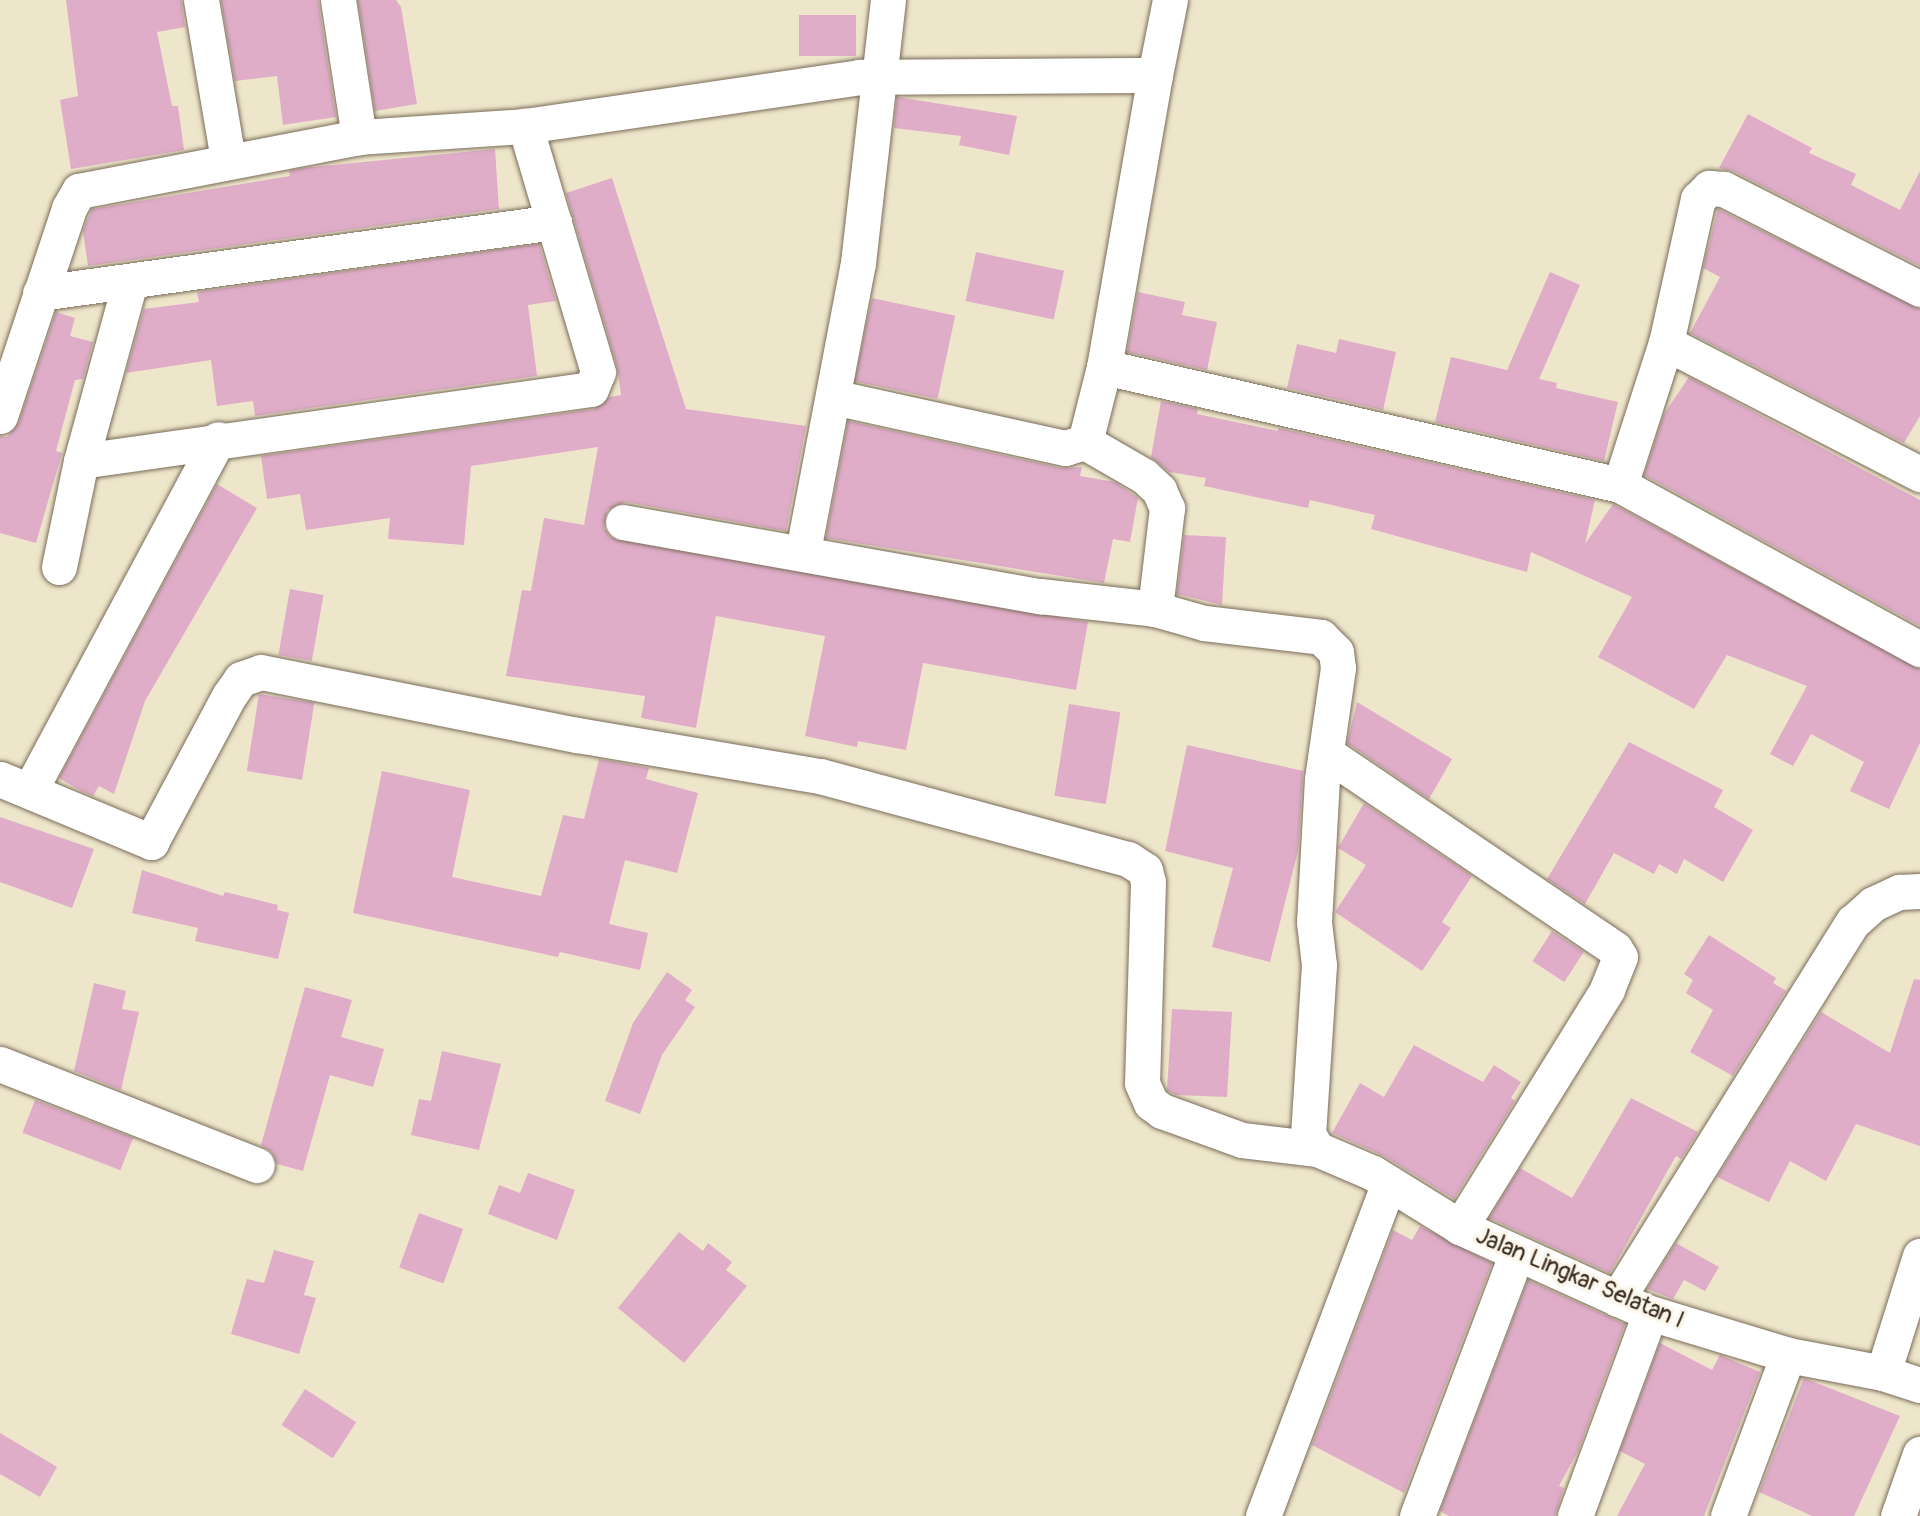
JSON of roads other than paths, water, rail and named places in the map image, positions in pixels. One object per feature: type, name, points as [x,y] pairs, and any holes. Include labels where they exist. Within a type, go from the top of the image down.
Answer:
[{"type":"street","points":[[201,0],[228,159]]},
{"type":"street","points":[[338,0],[359,137]]},
{"type":"street","points":[[803,551],[858,263],[888,0]]},
{"type":"street","points":[[1085,442],[1104,367],[1170,0]]},
{"type":"street","points":[[0,416],[69,208],[79,191],[228,159],[359,137],[525,126],[859,76],[1076,72],[1155,75]]},
{"type":"street","points":[[81,461],[218,439],[591,389],[598,372],[525,126]]},
{"type":"street","points":[[1620,485],[1666,343],[1698,199],[1709,188],[1724,189],[1920,289]]},
{"type":"street","points":[[40,293],[554,222]]},
{"type":"street","points":[[59,567],[81,461],[130,282]]},
{"type":"street","points":[[1666,343],[1920,474]]},
{"type":"street","points":[[1104,367],[1620,485],[1920,649]]},
{"type":"street","points":[[833,397],[1065,448],[1085,442],[1159,490],[1168,528],[1155,609]]},
{"type":"street","points":[[15,785],[218,439]]},
{"type":"street","points":[[623,522],[803,551],[1040,596],[1155,609],[1203,623],[1321,637],[1336,652],[1338,668],[1325,753],[1308,1134],[1317,1149]]},
{"type":"street","name":"Jalan Lingkar Selatan I","points":[[15,785],[152,842],[229,696],[241,679],[261,672],[577,735],[820,776],[1128,859],[1145,870],[1147,882],[1142,1083],[1151,1103],[1242,1140],[1317,1149],[1381,1178],[1460,1227],[1650,1313],[1788,1355],[1884,1373],[1920,1385]]},
{"type":"street","points":[[1325,753],[1615,949],[1620,957],[1606,990],[1460,1227]]},
{"type":"street","points":[[1617,1298],[1853,922],[1881,900],[1899,892],[1920,891]]},
{"type":"street","points":[[0,1064],[257,1165]]},
{"type":"street","points":[[1262,1516],[1381,1178]]},
{"type":"street","points":[[1417,1516],[1517,1253]]},
{"type":"street","points":[[1884,1373],[1920,1256]]},
{"type":"street","points":[[1575,1516],[1650,1313]]},
{"type":"street","points":[[1728,1516],[1788,1355]]},
{"type":"street","points":[[1898,1516],[1920,1454]]}]
